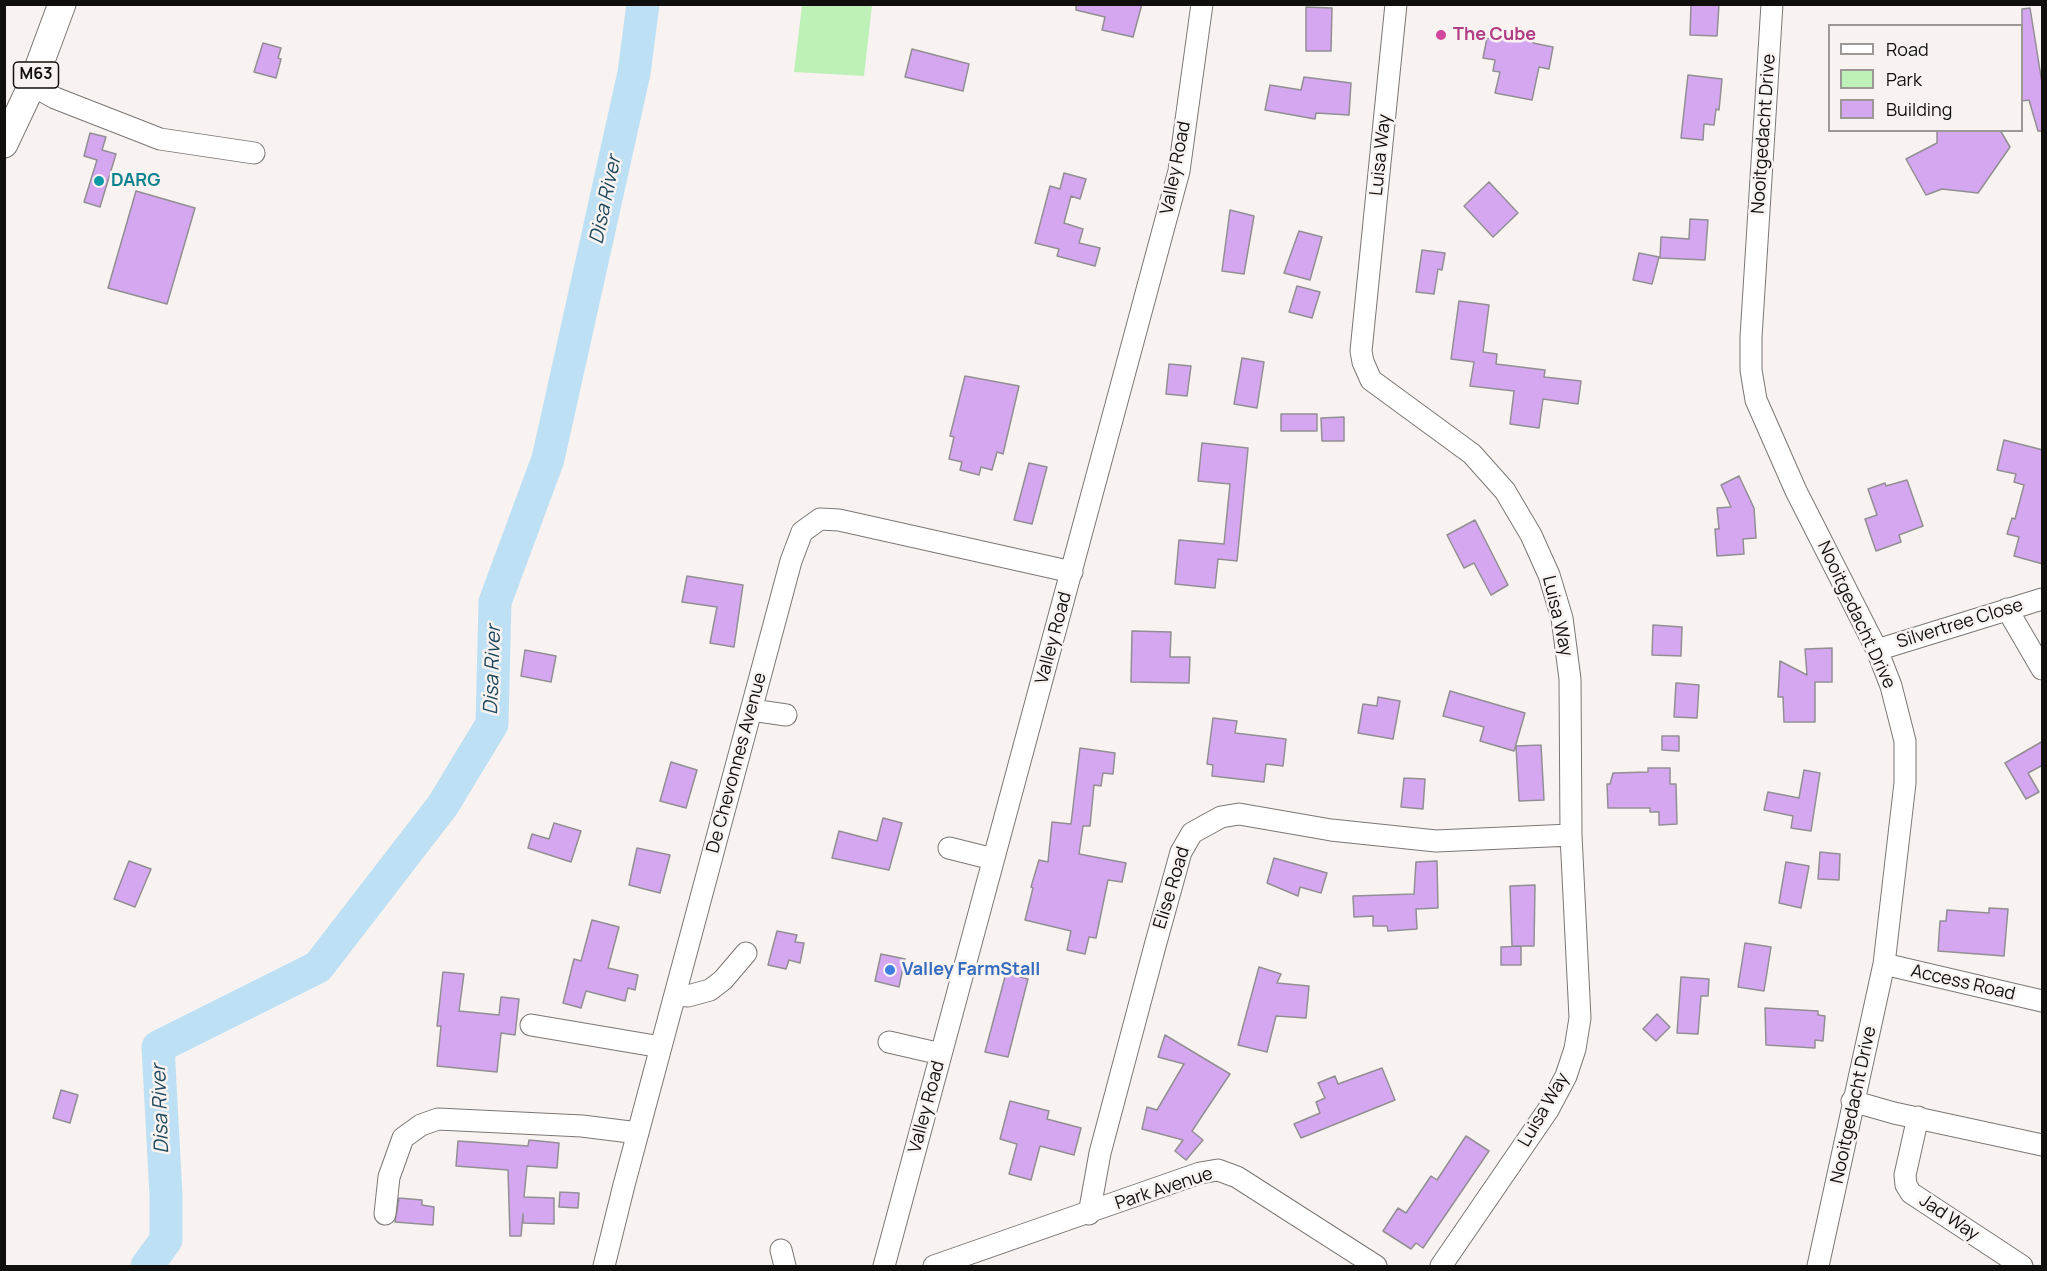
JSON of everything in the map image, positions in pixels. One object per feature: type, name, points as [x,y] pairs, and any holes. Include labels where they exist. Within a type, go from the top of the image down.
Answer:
[{"type":"main road","name":"M63","points":[[4,144],[32,85],[62,4]]},
{"type":"street","name":"Valley Road","points":[[884,1266],[1179,171],[1202,4]]},
{"type":"street","name":"Luisa Way","points":[[1396,4],[1361,351],[1363,362],[1371,380],[1472,454],[1505,490],[1531,535],[1549,575],[1562,618],[1568,654],[1571,835],[1580,1018],[1575,1049],[1566,1076],[1548,1110],[1440,1266]]},
{"type":"street","name":"Nooitgedacht Drive","points":[[1772,4],[1751,337],[1751,370],[1756,400],[1770,436],[1877,650],[1899,712],[1905,741],[1905,783],[1884,964],[1852,1101],[1818,1266]]},
{"type":"street","points":[[32,85],[98,116],[160,139],[254,153]]},
{"type":"street","name":"De Chevonnes Avenue","points":[[604,1266],[794,550],[802,532],[815,521],[826,518],[1072,572]]},
{"type":"street","name":"Silvertree Close","points":[[1877,650],[2043,599]]},
{"type":"street","points":[[2007,609],[2043,669]]},
{"type":"street","points":[[752,710],[786,715]]},
{"type":"street","name":"Elise Road","points":[[1089,1214],[1100,1153],[1180,852],[1192,833],[1221,817],[1239,814],[1332,830],[1436,841],[1571,835]]},
{"type":"street","points":[[949,848],[993,859]]},
{"type":"street","points":[[676,995],[688,996],[710,990],[723,980],[746,953]]},
{"type":"street","name":"Access Road","points":[[1884,964],[2043,1001]]},
{"type":"street","points":[[531,1025],[661,1047]]},
{"type":"street","points":[[889,1042],[941,1054]]},
{"type":"street","points":[[1852,1101],[2043,1145]]},
{"type":"street","name":"Jad Way","points":[[1918,1117],[1905,1175],[1906,1185],[1911,1193],[2022,1266]]},
{"type":"street","points":[[385,1214],[389,1178],[403,1138],[421,1125],[438,1119],[582,1126],[638,1133]]},
{"type":"street","name":"Park Avenue","points":[[934,1266],[1089,1214],[1200,1173],[1218,1170],[1242,1180],[1376,1266]]},
{"type":"green space","points":[[802,5],[872,5],[864,76],[794,72]]},
{"type":"building","points":[[1076,4],[1142,4],[1133,37],[1102,30],[1105,17],[1076,10]]},
{"type":"building","points":[[1691,4],[1719,4],[1717,36],[1690,35]]},
{"type":"building","points":[[1306,7],[1332,8],[1331,51],[1306,51]]},
{"type":"building","points":[[2030,8],[2043,89],[2043,131],[2038,131],[2029,100],[2023,101],[2022,9]]},
{"type":"building","points":[[1503,31],[1534,37],[1533,43],[1553,47],[1549,69],[1539,67],[1532,100],[1495,93],[1500,72],[1493,71],[1495,60],[1483,58],[1487,38],[1501,41]]},
{"type":"building","points":[[263,43],[281,48],[278,58],[281,59],[276,78],[254,72]]},
{"type":"building","points":[[912,49],[969,64],[963,91],[905,77]]},
{"type":"building","points":[[1688,75],[1722,79],[1719,110],[1716,109],[1714,125],[1704,124],[1703,140],[1681,138]]},
{"type":"building","points":[[1304,77],[1351,83],[1349,115],[1316,113],[1315,119],[1265,110],[1270,85],[1301,90]]},
{"type":"building","points":[[1937,132],[2001,132],[2010,147],[1978,193],[1942,189],[1926,195],[1906,159],[1937,143]]},
{"type":"building","name":"DARG","points":[[90,133],[106,137],[102,150],[116,154],[100,207],[84,202],[97,160],[84,156]]},
{"type":"building","points":[[1064,173],[1086,179],[1080,199],[1071,196],[1064,223],[1083,229],[1079,243],[1100,248],[1095,266],[1057,256],[1059,249],[1035,243],[1050,186],[1060,189]]},
{"type":"building","points":[[1489,182],[1518,213],[1493,237],[1464,206]]},
{"type":"building","points":[[136,191],[195,208],[167,304],[108,288]]},
{"type":"building","points":[[1230,210],[1254,216],[1244,274],[1222,271]]},
{"type":"building","points":[[1690,219],[1708,220],[1705,260],[1660,258],[1661,237],[1689,239]]},
{"type":"building","points":[[1299,231],[1322,237],[1310,280],[1284,273]]},
{"type":"building","points":[[1422,250],[1445,253],[1442,270],[1438,269],[1434,294],[1416,292]]},
{"type":"building","points":[[1639,253],[1659,257],[1652,284],[1633,280]]},
{"type":"building","points":[[1297,286],[1320,292],[1312,318],[1289,312]]},
{"type":"building","points":[[1459,301],[1489,305],[1483,352],[1497,354],[1496,364],[1545,370],[1544,377],[1581,381],[1578,404],[1543,399],[1539,428],[1510,424],[1514,391],[1470,386],[1474,362],[1451,359]]},
{"type":"building","points":[[1242,358],[1264,362],[1257,408],[1234,404]]},
{"type":"building","points":[[1169,364],[1191,366],[1187,396],[1166,394]]},
{"type":"building","points":[[965,376],[1019,386],[1003,454],[997,452],[992,470],[981,467],[979,475],[960,470],[962,462],[949,459],[954,437],[950,436]]},
{"type":"building","points":[[1281,414],[1317,414],[1317,431],[1281,431]]},
{"type":"building","points":[[1344,417],[1344,441],[1322,441],[1321,418]]},
{"type":"building","points":[[2004,440],[2043,450],[2043,564],[2014,556],[2019,537],[2007,534],[2012,518],[2015,519],[2024,485],[2014,482],[2016,474],[1997,470]]},
{"type":"building","points":[[1202,443],[1248,448],[1237,561],[1218,559],[1215,588],[1175,584],[1179,540],[1224,544],[1230,484],[1198,481]]},
{"type":"building","points":[[1029,463],[1047,467],[1032,524],[1014,520]]},
{"type":"building","points":[[1739,476],[1754,508],[1756,538],[1743,539],[1744,554],[1717,556],[1715,529],[1719,529],[1717,508],[1731,507],[1721,485]]},
{"type":"building","points":[[1907,480],[1923,526],[1899,535],[1901,542],[1876,551],[1865,519],[1877,515],[1868,489],[1885,483],[1886,486]]},
{"type":"building","points":[[1475,520],[1508,585],[1491,595],[1474,563],[1464,568],[1447,535]]},
{"type":"building","points":[[687,576],[743,585],[734,647],[710,643],[717,607],[682,602]]},
{"type":"building","points":[[1653,625],[1682,627],[1681,656],[1652,655]]},
{"type":"building","points":[[1132,631],[1171,632],[1170,657],[1190,657],[1189,683],[1131,682]]},
{"type":"building","points":[[1832,648],[1832,682],[1815,682],[1815,722],[1784,722],[1783,697],[1778,697],[1780,661],[1807,675],[1805,649]]},
{"type":"building","points":[[525,650],[556,656],[551,682],[521,676]]},
{"type":"building","points":[[1676,683],[1699,685],[1697,718],[1674,717]]},
{"type":"building","points":[[1450,691],[1525,713],[1514,751],[1480,741],[1484,727],[1443,716]]},
{"type":"building","points":[[1378,697],[1400,701],[1393,739],[1358,733],[1363,704],[1377,706]]},
{"type":"building","points":[[1213,718],[1237,721],[1235,733],[1286,739],[1283,766],[1266,764],[1264,782],[1212,776],[1213,765],[1207,764]]},
{"type":"building","points":[[1662,736],[1679,736],[1679,751],[1662,750]]},
{"type":"building","points":[[2043,741],[2043,765],[2028,773],[2039,792],[2026,799],[2005,763]]},
{"type":"building","points":[[1541,745],[1544,800],[1519,801],[1516,746]]},
{"type":"building","points":[[1080,748],[1115,753],[1113,774],[1103,773],[1101,786],[1094,785],[1090,826],[1083,826],[1079,854],[1126,863],[1122,882],[1108,880],[1096,938],[1089,937],[1085,954],[1067,950],[1071,931],[1025,920],[1039,860],[1048,862],[1052,822],[1071,824]]},
{"type":"building","points":[[671,762],[697,770],[686,808],[660,801]]},
{"type":"building","points":[[1648,768],[1670,768],[1670,784],[1676,784],[1677,824],[1659,825],[1659,812],[1650,812],[1650,808],[1608,808],[1607,784],[1610,784],[1613,773],[1648,772]]},
{"type":"building","points":[[1804,770],[1820,773],[1811,831],[1791,828],[1793,816],[1764,810],[1768,792],[1799,798]]},
{"type":"building","points":[[1404,778],[1425,779],[1423,809],[1401,807]]},
{"type":"building","points":[[883,818],[902,823],[889,870],[832,858],[839,831],[877,841]]},
{"type":"building","points":[[554,823],[581,831],[571,862],[528,848],[532,834],[549,839]]},
{"type":"building","points":[[637,848],[670,855],[660,893],[629,885]]},
{"type":"building","points":[[1820,852],[1840,854],[1839,880],[1818,879]]},
{"type":"building","points":[[1274,858],[1327,873],[1321,893],[1300,887],[1298,896],[1267,883]]},
{"type":"building","points":[[129,861],[151,869],[135,907],[114,899]]},
{"type":"building","points":[[1437,861],[1438,908],[1416,909],[1417,929],[1388,931],[1387,926],[1373,926],[1373,916],[1354,917],[1353,896],[1414,894],[1416,862]]},
{"type":"building","points":[[1786,862],[1809,866],[1801,908],[1779,903]]},
{"type":"building","points":[[1535,885],[1534,946],[1512,946],[1510,886]]},
{"type":"building","points":[[1989,908],[2008,909],[2004,956],[1938,951],[1940,921],[1946,921],[1947,910],[1989,913]]},
{"type":"building","points":[[592,920],[619,927],[608,968],[638,975],[635,990],[628,988],[625,1001],[586,991],[581,1008],[563,1003],[574,959],[581,961]]},
{"type":"building","points":[[777,931],[797,935],[795,942],[804,943],[800,963],[789,960],[786,969],[768,965]]},
{"type":"building","points":[[1745,943],[1771,947],[1764,991],[1738,987]]},
{"type":"building","points":[[1521,946],[1521,965],[1501,965],[1501,947]]},
{"type":"building","name":"Valley FarmStall","points":[[881,954],[905,959],[899,987],[875,981]]},
{"type":"building","points":[[1259,967],[1281,974],[1277,983],[1309,986],[1306,1018],[1276,1016],[1267,1052],[1238,1045]]},
{"type":"building","points":[[443,972],[464,974],[459,1011],[499,1015],[501,997],[519,999],[515,1035],[501,1033],[497,1072],[437,1066],[441,1026],[437,1026]]},
{"type":"building","points":[[1006,973],[1028,979],[1008,1057],[985,1052]]},
{"type":"building","points":[[1681,977],[1709,979],[1708,996],[1701,996],[1698,1034],[1677,1033]]},
{"type":"building","points":[[1765,1008],[1818,1011],[1818,1015],[1825,1016],[1823,1041],[1815,1040],[1815,1048],[1766,1045]]},
{"type":"building","points":[[1657,1014],[1670,1027],[1656,1041],[1643,1029]]},
{"type":"building","points":[[1165,1035],[1230,1074],[1192,1131],[1203,1140],[1186,1160],[1175,1151],[1183,1140],[1142,1129],[1147,1107],[1157,1110],[1184,1064],[1158,1057]]},
{"type":"building","points":[[1382,1068],[1395,1100],[1301,1138],[1294,1124],[1320,1113],[1316,1102],[1325,1098],[1318,1083],[1335,1076],[1338,1084]]},
{"type":"building","points":[[61,1090],[78,1095],[70,1123],[53,1118]]},
{"type":"building","points":[[1010,1101],[1049,1111],[1047,1119],[1081,1128],[1074,1155],[1040,1146],[1031,1180],[1009,1174],[1017,1144],[1000,1139]]},
{"type":"building","points":[[1466,1136],[1489,1151],[1423,1248],[1416,1243],[1411,1249],[1383,1231],[1398,1208],[1406,1213],[1431,1176],[1437,1180]]},
{"type":"building","points":[[529,1140],[559,1143],[557,1168],[527,1166],[524,1197],[554,1198],[554,1224],[523,1223],[523,1214],[521,1236],[510,1236],[508,1170],[456,1166],[458,1141],[528,1146]]},
{"type":"building","points":[[560,1192],[579,1193],[578,1208],[559,1207]]},
{"type":"building","points":[[399,1198],[422,1200],[422,1205],[434,1207],[433,1225],[395,1222]]},
{"type":"waterway","name":"Disa River","points":[[147,1266],[166,1240],[166,1195],[158,1047],[318,967],[443,805],[492,724],[495,602],[548,459],[634,73],[643,4]]},
{"type":"place","name":"The Cube","points":[[1441,35]]},
{"type":"place","name":"DARG","points":[[99,181]]},
{"type":"place","name":"Valley FarmStall","points":[[890,970]]}]
